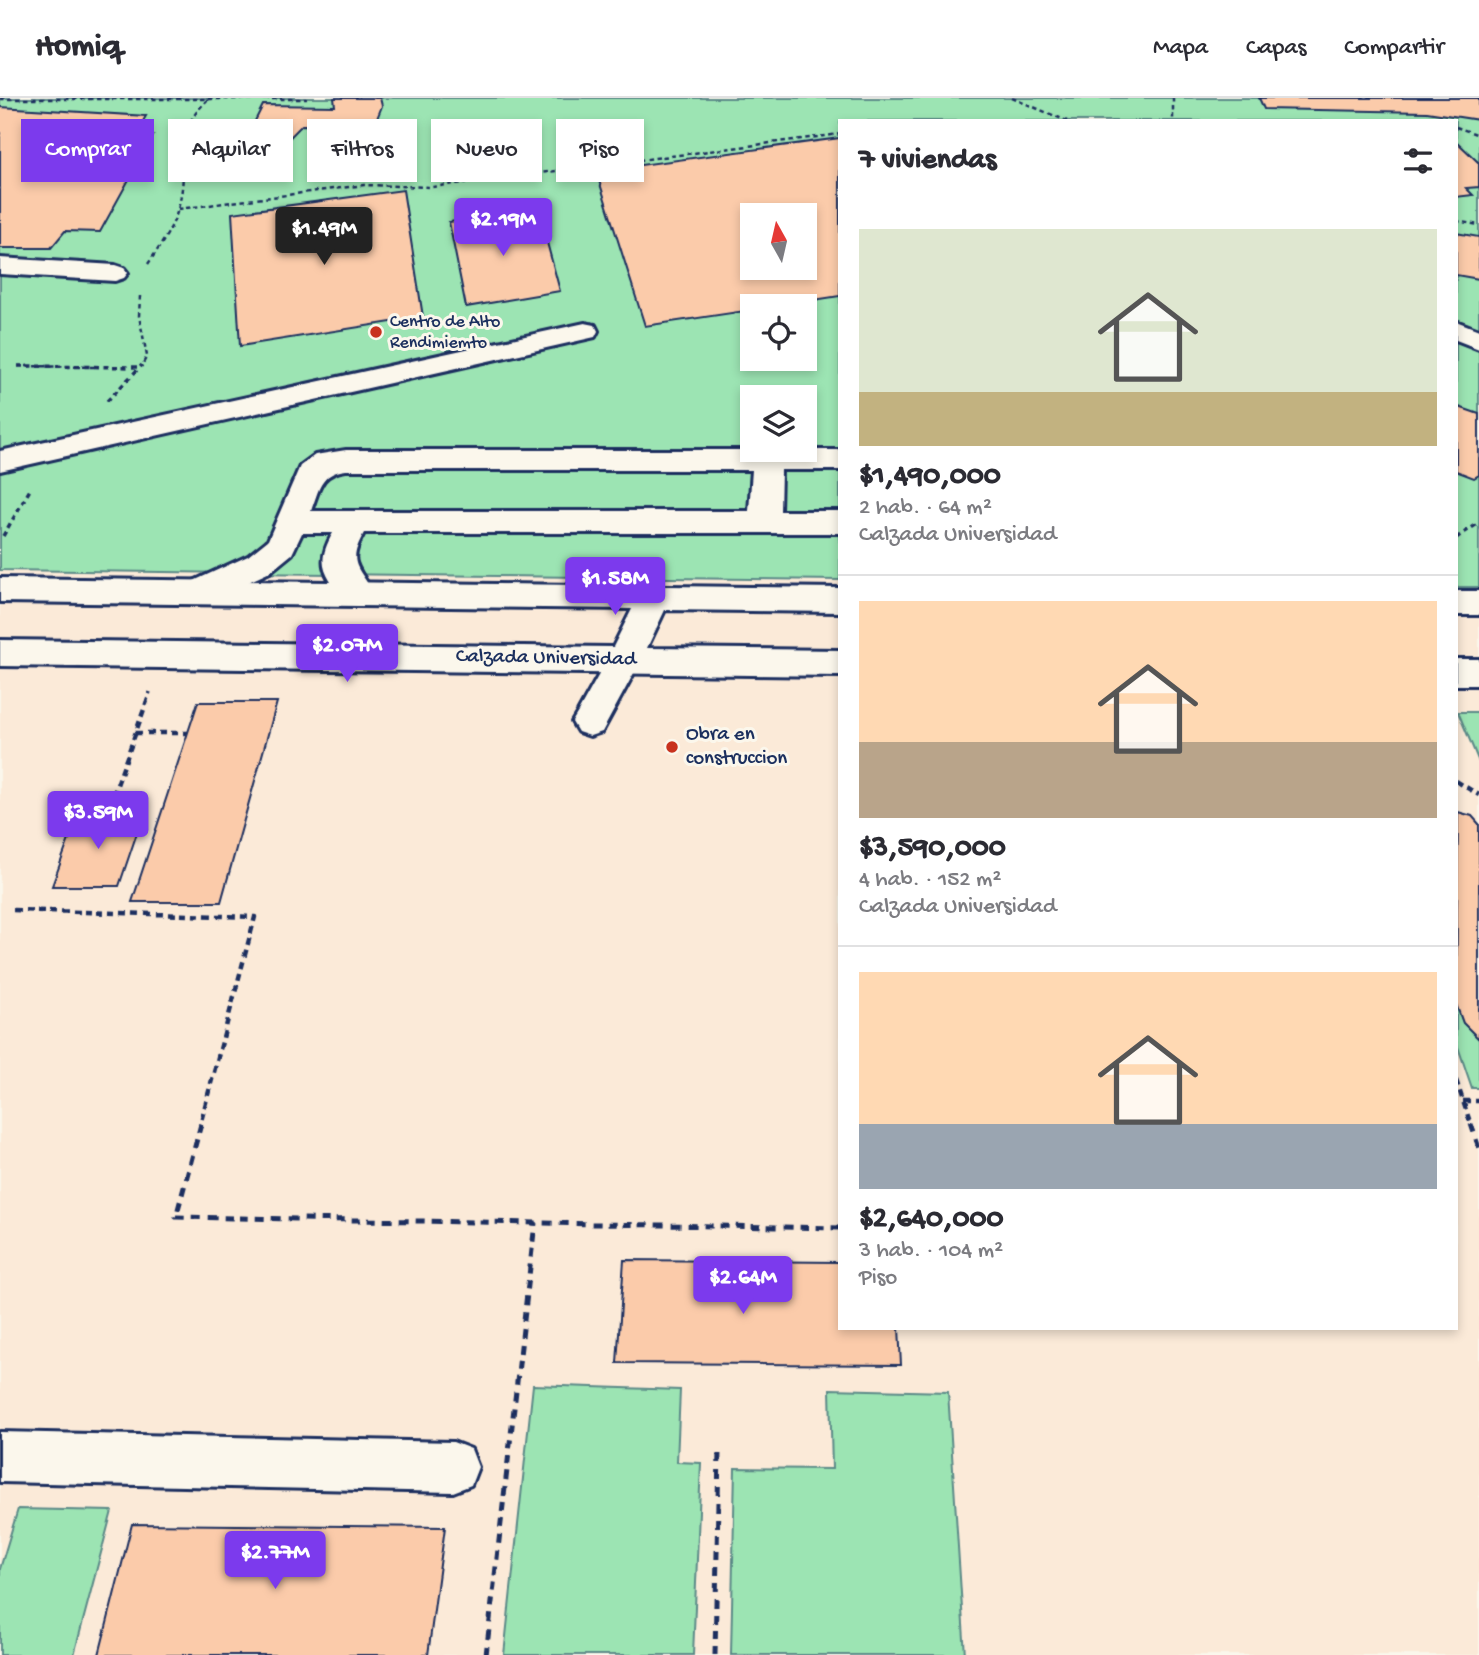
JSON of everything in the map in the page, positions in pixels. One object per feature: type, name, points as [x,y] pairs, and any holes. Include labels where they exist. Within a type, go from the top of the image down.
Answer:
[{"type":"main road","points":[[0,266],[116,272]]},
{"type":"main road","points":[[1458,329],[1479,341]]},
{"type":"main road","points":[[0,461],[585,331]]},
{"type":"main road","points":[[198,592],[259,565],[281,546],[311,474],[326,462],[740,459]]},
{"type":"main road","points":[[817,460],[838,460]]},
{"type":"main road","points":[[764,522],[766,462]]},
{"type":"main road","points":[[293,522],[838,522]]},
{"type":"main road","points":[[354,523],[336,556],[338,568],[358,594]]},
{"type":"main road","points":[[0,590],[838,600]]},
{"type":"main road","points":[[590,722],[654,598]]},
{"type":"main road","points":[[1458,603],[1479,603]]},
{"type":"main road","name":"Calzada Universidad","points":[[0,653],[838,663]]},
{"type":"main road","points":[[1458,672],[1479,672]]},
{"type":"main road","points":[[0,1457],[453,1467]]},
{"type":"path","points":[[148,265],[178,209],[183,184],[182,131],[209,98]]},
{"type":"path","points":[[1012,98],[1062,119]]},
{"type":"path","points":[[1173,98],[1173,119]]},
{"type":"path","points":[[0,99],[307,99]]},
{"type":"path","points":[[1458,128],[1479,135]]},
{"type":"path","points":[[178,209],[364,185],[432,187],[838,134]]},
{"type":"path","points":[[1458,221],[1479,225]]},
{"type":"path","points":[[4,536],[53,451],[82,420],[117,393],[141,368],[147,356],[139,316],[141,288]]},
{"type":"path","points":[[18,366],[141,368]]},
{"type":"path","points":[[1458,537],[1479,523]]},
{"type":"path","points":[[135,733],[188,733]]},
{"type":"path","points":[[1458,782],[1479,795]]},
{"type":"path","points":[[13,910],[255,917],[176,1217],[838,1228]]},
{"type":"path","points":[[1458,1086],[1479,1148]]},
{"type":"path","points":[[1463,1101],[1479,1101]]},
{"type":"path","points":[[486,1655],[534,1223]]},
{"type":"path","points":[[715,1655],[719,1451]]},
{"type":"shaded area","points":[[0,570],[838,580],[838,1330],[1458,1330],[1458,587],[1479,587],[1479,1655],[0,1655]]},
{"type":"green space","name":"Centro de Alto Rendimiemto","points":[[0,98],[1479,98],[1479,587],[1458,587],[1458,119],[838,119],[838,580],[0,570]]},
{"type":"green space","points":[[1458,712],[1479,712],[1479,762]]},
{"type":"green space","points":[[1458,1009],[1463,1023],[1479,1039],[1479,1088],[1472,1088],[1458,1047]]},
{"type":"green space","points":[[533,1385],[680,1390],[677,1462],[701,1463],[693,1655],[504,1655]]},
{"type":"green space","points":[[830,1389],[948,1392],[965,1655],[731,1655],[735,1468],[832,1469]]},
{"type":"green space","points":[[18,1509],[112,1511],[74,1655],[0,1655],[0,1569]]},
{"type":"building","points":[[334,98],[380,98],[382,106],[377,119],[307,119],[307,125],[302,125],[293,134],[293,119],[256,119],[263,105],[335,106]]},
{"type":"building","points":[[1259,98],[1479,98],[1479,120],[1427,112],[1264,109]]},
{"type":"building","points":[[0,107],[146,116],[144,119],[21,119],[21,182],[128,182],[100,232],[65,231],[51,248],[0,248]]},
{"type":"building","points":[[838,138],[838,296],[817,300],[817,294],[740,294],[740,312],[645,326],[599,182],[644,182],[644,165]]},
{"type":"building","points":[[1458,143],[1479,163],[1479,187],[1466,188],[1473,195],[1458,197]]},
{"type":"building","points":[[403,190],[423,317],[240,346],[232,213]]},
{"type":"building","points":[[538,209],[560,291],[466,307],[449,222]]},
{"type":"building","points":[[1458,233],[1479,237],[1479,279],[1458,275]]},
{"type":"building","points":[[1458,407],[1479,414],[1479,475],[1474,478],[1458,472]]},
{"type":"building","points":[[198,702],[277,702],[221,902],[132,902]]},
{"type":"building","points":[[1458,812],[1472,816],[1479,824],[1479,1039],[1463,1023],[1458,1009]]},
{"type":"building","points":[[78,815],[143,815],[119,886],[52,886]]},
{"type":"building","points":[[624,1260],[838,1262],[838,1330],[899,1330],[901,1365],[617,1363]]},
{"type":"building","points":[[132,1524],[445,1527],[428,1655],[99,1655]]},
{"type":"place","name":"Centro de Alto Rendimiemto","points":[[376,332]]},
{"type":"place","name":"Obra en construccion","points":[[672,747]]}]
